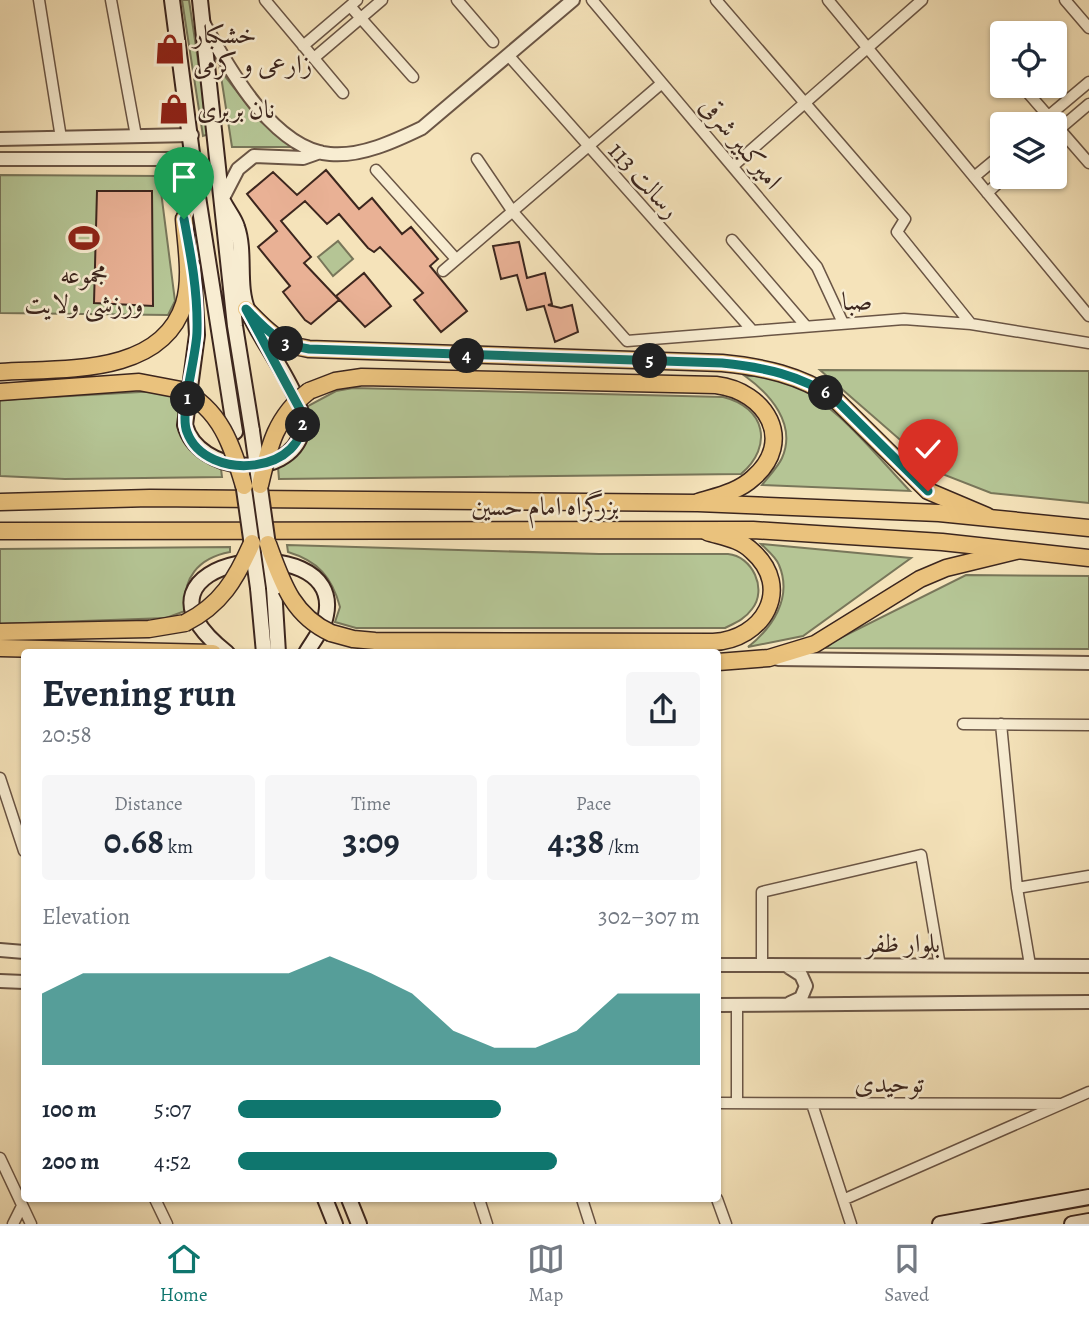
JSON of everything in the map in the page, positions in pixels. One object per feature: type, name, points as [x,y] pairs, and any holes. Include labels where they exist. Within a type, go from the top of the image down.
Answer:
[{"type":"main road","points":[[172,0],[191,135],[195,184],[235,432],[252,485]]},
{"type":"main road","points":[[200,0],[224,201],[235,326],[252,431],[252,485],[260,544],[274,588],[278,649]]},
{"type":"main road","points":[[0,372],[112,362],[130,357],[170,332],[185,303],[187,272],[184,219],[195,184]]},
{"type":"main road","points":[[184,219],[197,307],[197,335],[185,425],[191,440],[204,454],[233,465],[251,465],[279,458],[292,449],[302,429],[302,413],[246,309],[237,226],[224,201]]},
{"type":"main road","points":[[246,309],[275,338],[291,346],[309,349],[722,363],[775,371],[819,388],[834,398],[928,491],[999,521]]},
{"type":"main road","points":[[252,485],[276,428],[293,404],[309,391],[335,380],[362,377],[716,385],[738,390],[758,402],[767,414],[772,426],[772,449],[762,470],[751,481],[731,492],[698,503]]},
{"type":"main road","points":[[0,392],[139,382],[181,390],[201,402],[222,426],[252,485]]},
{"type":"main road","name":"بزرگراه امام حسین","points":[[0,502],[150,498],[698,503],[939,513],[1089,528]]},
{"type":"main road","name":"بزرگراه امام حسین","points":[[0,530],[701,530],[866,536],[1089,558]]},
{"type":"main road","points":[[260,544],[293,603],[310,621],[331,633],[375,641],[713,642],[734,639],[749,632],[765,613],[772,588],[770,575],[752,551],[740,542],[701,530]]},
{"type":"main road","points":[[260,544],[258,588],[264,649]]},
{"type":"main road","points":[[0,632],[149,629],[185,623],[201,615],[222,598],[260,544]]},
{"type":"main road","points":[[721,662],[760,658],[815,644],[933,574],[1021,550]]},
{"type":"main road","points":[[223,649],[206,632],[192,608],[195,585],[209,571],[221,567],[264,563],[291,565],[307,570],[325,590],[326,617],[308,649]]},
{"type":"main road","points":[[0,648],[39,649]]},
{"type":"main road","points":[[940,1224],[1089,1197]]},
{"type":"main road","points":[[326,1202],[335,1224]]},
{"type":"main road","points":[[350,1202],[359,1224]]},
{"type":"main road","points":[[1072,1224],[1089,1221]]},
{"type":"street","points":[[39,0],[61,138]]},
{"type":"street","points":[[111,0],[136,136]]},
{"type":"street","points":[[265,0],[343,93]]},
{"type":"street","points":[[314,58],[382,0]]},
{"type":"street","points":[[457,0],[493,42]]},
{"type":"street","points":[[204,24],[229,71],[262,112],[299,141],[320,152],[344,154],[406,136],[441,114],[573,0]]},
{"type":"street","name":"امیرکبیر شرقی","points":[[592,0],[817,267],[843,323]]},
{"type":"street","points":[[716,0],[905,219],[897,232],[971,324]]},
{"type":"street","points":[[828,0],[1089,316]]},
{"type":"street","points":[[733,166],[922,0]]},
{"type":"street","points":[[1065,0],[1089,28]]},
{"type":"street","points":[[303,46],[354,3],[361,18],[413,78]]},
{"type":"street","name":"رسالت 113","points":[[509,56],[751,329]]},
{"type":"street","points":[[1054,112],[1089,82]]},
{"type":"street","points":[[443,271],[662,83]]},
{"type":"street","points":[[1033,98],[1046,112]]},
{"type":"street","points":[[1067,122],[1089,104]]},
{"type":"street","points":[[0,139],[191,135]]},
{"type":"street","points":[[1067,140],[1089,163]]},
{"type":"street","points":[[224,201],[238,169],[254,156],[303,158],[320,152]]},
{"type":"street","points":[[0,159],[193,159]]},
{"type":"street","points":[[477,159],[513,212]]},
{"type":"street","points":[[974,177],[990,164]]},
{"type":"street","points":[[376,170],[456,258]]},
{"type":"street","points":[[987,193],[992,189]]},
{"type":"street","name":"صبا","points":[[513,212],[627,341],[751,329],[904,320],[971,324],[1089,343]]},
{"type":"street","points":[[732,240],[805,326]]},
{"type":"street","points":[[760,658],[1089,663]]},
{"type":"street","points":[[963,724],[1089,724]]},
{"type":"street","points":[[1001,724],[1017,888],[1030,965]]},
{"type":"street","points":[[0,778],[21,842]]},
{"type":"street","points":[[762,965],[762,892],[920,855],[940,966]]},
{"type":"street","points":[[1017,888],[1089,876]]},
{"type":"street","points":[[0,950],[21,952]]},
{"type":"street","name":"بلوار ظفر","points":[[721,965],[1089,966]]},
{"type":"street","points":[[786,1004],[802,998],[806,986],[801,975],[787,966]]},
{"type":"street","points":[[0,981],[21,982]]},
{"type":"street","points":[[721,1005],[1089,1002]]},
{"type":"street","points":[[737,1005],[737,1102]]},
{"type":"street","points":[[845,1199],[1089,1092]]},
{"type":"street","name":"توحیدی","points":[[721,1103],[1061,1104]]},
{"type":"street","points":[[812,1104],[851,1224]]},
{"type":"street","points":[[0,1158],[31,1224]]},
{"type":"street","points":[[156,1202],[167,1224]]},
{"type":"street","points":[[480,1202],[487,1224]]},
{"type":"street","points":[[583,1202],[590,1224]]},
{"type":"street","points":[[718,1202],[726,1224]]},
{"type":"street","points":[[13,1224],[22,1206]]},
{"type":"green space","points":[[182,0],[189,0],[209,134],[203,136]]},
{"type":"green space","points":[[220,70],[260,121],[295,147],[232,147]]},
{"type":"green space","name":"مجموعه ورزشی ولایت","points":[[0,175],[159,176],[175,301],[168,315],[0,313]]},
{"type":"green space","points":[[338,241],[353,259],[333,276],[318,257]]},
{"type":"green space","points":[[820,370],[1089,371],[1089,503],[991,493],[937,472]]},
{"type":"green space","points":[[745,376],[783,378],[802,388],[852,428],[910,491],[762,485],[782,458],[786,433],[772,401]]},
{"type":"green space","points":[[353,388],[723,397],[748,409],[756,418],[761,440],[758,452],[741,474],[279,479],[278,467],[295,456],[305,442],[309,426],[308,406],[336,391]]},
{"type":"green space","points":[[158,391],[176,397],[186,442],[199,457],[221,469],[222,477],[65,479],[0,476],[0,400]]},
{"type":"green space","points":[[761,544],[911,558],[803,636],[748,647],[765,631],[782,600],[783,577],[778,562]]},
{"type":"green space","points":[[287,545],[599,554],[728,554],[737,556],[750,567],[758,583],[758,592],[757,601],[749,612],[725,628],[356,628],[335,622],[340,607],[333,587],[316,565],[288,552]]},
{"type":"green space","points":[[230,547],[230,552],[209,559],[194,571],[186,589],[185,611],[166,618],[0,624],[0,549]]},
{"type":"green space","points":[[966,575],[1089,576],[1089,649],[826,648],[834,641]]},
{"type":"building","points":[[326,170],[359,209],[372,198],[402,234],[411,227],[438,259],[430,266],[467,311],[441,332],[414,300],[423,293],[380,247],[374,252],[368,248],[339,214],[327,224],[305,201],[281,221],[311,257],[304,263],[339,300],[311,324],[305,320],[283,292],[290,286],[258,247],[277,231],[247,194],[273,172],[297,195]]},
{"type":"building","points":[[97,191],[152,191],[153,306],[94,303]]},
{"type":"building","points":[[519,242],[527,278],[545,273],[552,304],[548,305],[561,308],[572,305],[578,332],[555,342],[544,306],[527,310],[517,275],[501,279],[493,246]]},
{"type":"building","points":[[364,273],[391,306],[365,327],[336,296]]},
{"type":"place","name":"خشکبار زارعی و کرمی","points":[[170,49]]},
{"type":"place","name":"نان بربری","points":[[174,109]]},
{"type":"place","name":"مجموعه ورزشی ولایت","points":[[84,238]]},
{"type":"route","points":[[184,219],[195,279],[197,307],[197,335],[185,425],[196,447],[211,459],[233,465],[270,461],[292,449],[302,429],[302,413],[246,309],[275,338],[291,346],[309,349],[495,358],[722,363],[775,371],[819,388],[834,398],[928,491]]}]
